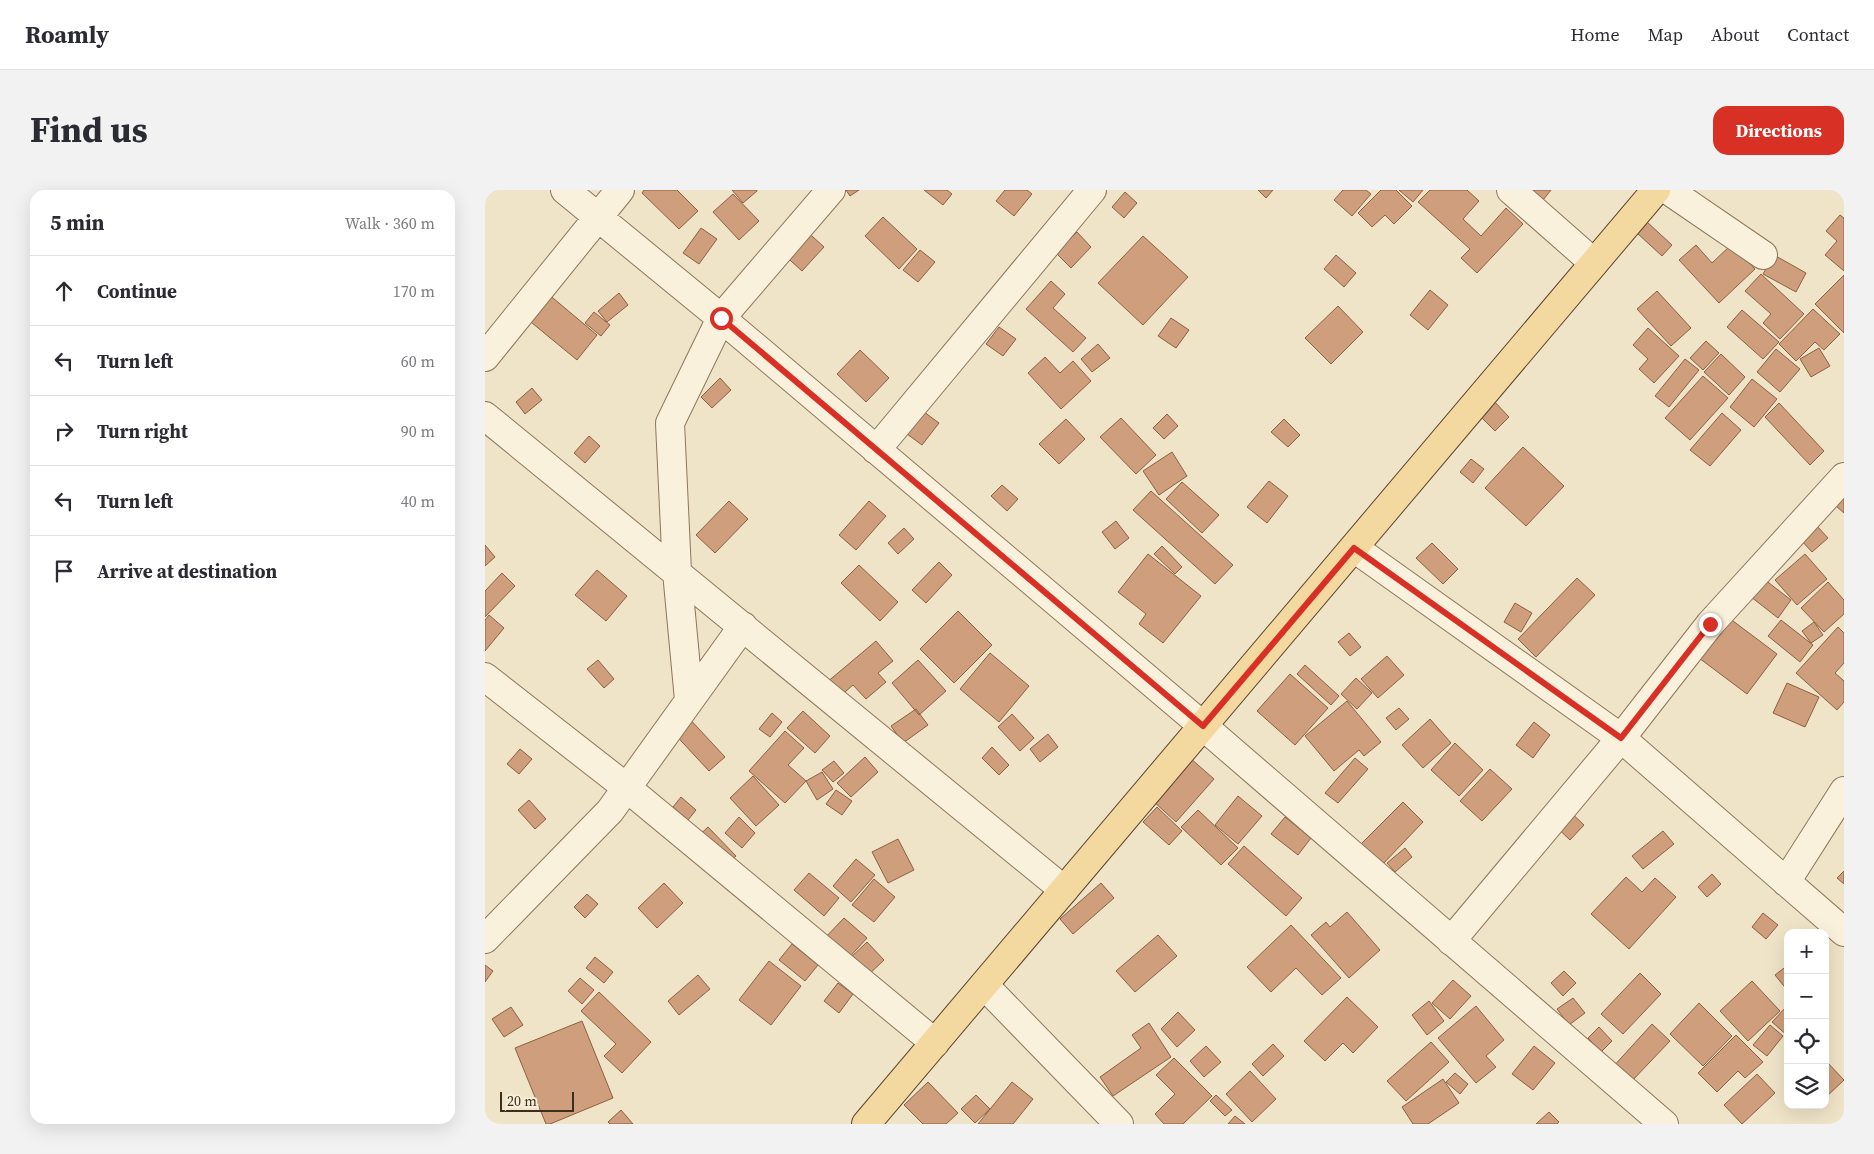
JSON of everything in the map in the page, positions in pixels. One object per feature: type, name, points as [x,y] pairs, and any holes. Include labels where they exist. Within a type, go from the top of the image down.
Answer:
[{"type":"main road","points":[[866,1124],[1656,190]]},
{"type":"street","points":[[565,190],[721,318],[1203,726],[1663,1124]]},
{"type":"street","points":[[485,357],[620,190]]},
{"type":"street","points":[[689,700],[677,572],[669,423],[721,318],[831,190]]},
{"type":"street","points":[[876,450],[1092,190]]},
{"type":"street","points":[[1511,190],[1594,263]]},
{"type":"street","points":[[1668,190],[1763,255]]},
{"type":"street","points":[[485,416],[1064,890]]},
{"type":"street","points":[[1451,940],[1621,738],[1710,624],[1844,477]]},
{"type":"street","points":[[1354,548],[1621,738],[1844,932]]},
{"type":"street","points":[[485,939],[610,811],[743,626]]},
{"type":"street","points":[[485,677],[627,788],[935,1043]]},
{"type":"street","points":[[1786,882],[1844,791]]},
{"type":"street","points":[[984,985],[1119,1124]]},
{"type":"building","points":[[644,190],[677,190],[698,211],[679,229],[642,193]]},
{"type":"building","points":[[732,190],[757,190],[757,191],[743,203]]},
{"type":"building","points":[[846,190],[859,190],[850,196]]},
{"type":"building","points":[[924,190],[947,190],[952,194],[943,205]]},
{"type":"building","points":[[1005,190],[1027,190],[1032,194],[1014,216],[996,201]]},
{"type":"building","points":[[1258,190],[1273,190],[1266,198]]},
{"type":"building","points":[[1343,190],[1366,190],[1371,194],[1352,216],[1334,200]]},
{"type":"building","points":[[1381,190],[1396,190],[1412,206],[1394,224],[1385,215],[1372,227],[1358,213]]},
{"type":"building","points":[[1399,190],[1423,190],[1413,202]]},
{"type":"building","points":[[1430,190],[1467,190],[1479,201],[1463,219],[1481,236],[1506,208],[1523,224],[1477,273],[1461,258],[1470,249],[1418,202]]},
{"type":"building","points":[[1531,190],[1551,190],[1543,200]]},
{"type":"building","points":[[1125,192],[1137,203],[1124,218],[1112,207]]},
{"type":"building","points":[[733,194],[759,221],[739,240],[713,212]]},
{"type":"building","points":[[1840,215],[1844,218],[1844,271],[1825,255],[1837,241],[1826,231]]},
{"type":"building","points":[[883,217],[917,249],[899,269],[865,236]]},
{"type":"building","points":[[1647,222],[1672,245],[1662,256],[1637,233]]},
{"type":"building","points":[[802,227],[824,247],[802,271],[780,251]]},
{"type":"building","points":[[701,228],[717,239],[699,264],[683,253]]},
{"type":"building","points":[[1077,232],[1091,247],[1071,268],[1056,253]]},
{"type":"building","points":[[1143,236],[1188,277],[1143,325],[1098,283]]},
{"type":"building","points":[[1732,244],[1755,269],[1719,303],[1679,260],[1696,245],[1712,263]]},
{"type":"building","points":[[920,250],[935,262],[918,282],[903,270]]},
{"type":"building","points":[[1336,255],[1356,273],[1344,287],[1324,269]]},
{"type":"building","points":[[1774,255],[1806,273],[1796,292],[1763,274]]},
{"type":"building","points":[[1761,274],[1804,314],[1780,339],[1763,323],[1771,314],[1745,291]]},
{"type":"building","points":[[1844,275],[1844,333],[1815,304]]},
{"type":"building","points":[[1051,281],[1065,294],[1053,308],[1086,338],[1073,352],[1026,309]]},
{"type":"building","points":[[1430,290],[1448,305],[1428,330],[1410,315]]},
{"type":"building","points":[[1657,291],[1691,328],[1671,346],[1637,309]]},
{"type":"building","points":[[547,293],[597,335],[577,360],[526,318]]},
{"type":"building","points":[[619,293],[628,305],[607,322],[598,311]]},
{"type":"building","points":[[1338,306],[1363,332],[1331,364],[1305,338]]},
{"type":"building","points":[[1813,309],[1840,334],[1824,350],[1815,342],[1796,361],[1779,344]]},
{"type":"building","points":[[1742,310],[1779,342],[1763,359],[1727,327]]},
{"type":"building","points":[[594,312],[610,325],[601,336],[585,323]]},
{"type":"building","points":[[1171,318],[1189,330],[1176,348],[1158,336]]},
{"type":"building","points":[[999,327],[1016,339],[1003,356],[986,344]]},
{"type":"building","points":[[1648,328],[1679,356],[1654,383],[1639,369],[1648,359],[1633,345]]},
{"type":"building","points":[[1706,341],[1719,353],[1703,370],[1690,358]]},
{"type":"building","points":[[1098,344],[1110,358],[1092,372],[1081,359]]},
{"type":"building","points":[[1819,348],[1830,366],[1811,377],[1800,359]]},
{"type":"building","points":[[1776,349],[1800,369],[1780,392],[1757,372]]},
{"type":"building","points":[[860,350],[889,378],[866,402],[837,374]]},
{"type":"building","points":[[1721,354],[1745,377],[1729,395],[1704,372]]},
{"type":"building","points":[[1045,357],[1060,373],[1073,361],[1091,381],[1061,409],[1028,373]]},
{"type":"building","points":[[1685,359],[1699,370],[1669,407],[1655,396]]},
{"type":"building","points":[[1703,376],[1728,398],[1690,440],[1665,418]]},
{"type":"building","points":[[720,378],[731,390],[712,408],[701,397]]},
{"type":"building","points":[[1752,379],[1777,399],[1754,427],[1730,407]]},
{"type":"building","points":[[532,388],[542,400],[525,414],[516,402]]},
{"type":"building","points":[[1492,399],[1509,417],[1495,431],[1478,414]]},
{"type":"building","points":[[1779,403],[1824,451],[1810,465],[1765,417]]},
{"type":"building","points":[[920,409],[939,423],[922,445],[903,431]]},
{"type":"building","points":[[1722,413],[1741,430],[1710,466],[1690,450]]},
{"type":"building","points":[[1167,414],[1178,426],[1164,439],[1153,428]]},
{"type":"building","points":[[1121,418],[1156,455],[1136,474],[1100,437]]},
{"type":"building","points":[[1066,419],[1085,439],[1059,464],[1039,444]]},
{"type":"building","points":[[1284,419],[1300,435],[1288,447],[1271,432]]},
{"type":"building","points":[[589,436],[600,446],[585,463],[574,453]]},
{"type":"building","points":[[1523,447],[1564,486],[1526,526],[1485,488]]},
{"type":"building","points":[[1172,452],[1187,476],[1159,495],[1143,471]]},
{"type":"building","points":[[1471,459],[1484,469],[1473,483],[1460,472]]},
{"type":"building","points":[[1269,481],[1288,496],[1267,523],[1247,507]]},
{"type":"building","points":[[1182,482],[1219,515],[1202,533],[1166,499]]},
{"type":"building","points":[[1002,485],[1018,499],[1007,511],[991,496]]},
{"type":"building","points":[[1151,491],[1233,565],[1215,584],[1133,510]]},
{"type":"building","points":[[1844,493],[1844,513],[1828,499]]},
{"type":"building","points":[[729,501],[748,519],[715,553],[696,535]]},
{"type":"building","points":[[869,501],[886,516],[856,550],[839,535]]},
{"type":"building","points":[[1116,521],[1129,538],[1115,549],[1102,532]]},
{"type":"building","points":[[1816,525],[1828,538],[1812,552],[1800,539]]},
{"type":"building","points":[[904,528],[914,539],[898,554],[888,543]]},
{"type":"building","points":[[1432,543],[1458,569],[1443,584],[1416,558]]},
{"type":"building","points":[[485,545],[495,557],[485,566]]},
{"type":"building","points":[[1162,546],[1182,567],[1175,574],[1154,554]]},
{"type":"building","points":[[1148,554],[1201,596],[1163,643],[1139,624],[1146,614],[1118,592]]},
{"type":"building","points":[[1805,554],[1827,579],[1797,605],[1775,580]]},
{"type":"building","points":[[939,562],[952,575],[926,603],[912,590]]},
{"type":"building","points":[[859,565],[898,602],[880,621],[841,583]]},
{"type":"building","points":[[597,570],[627,596],[606,621],[575,595]]},
{"type":"building","points":[[502,573],[515,586],[485,617],[485,591]]},
{"type":"building","points":[[1760,576],[1791,600],[1778,618],[1746,593]]},
{"type":"building","points":[[1577,578],[1595,595],[1536,657],[1518,639]]},
{"type":"building","points":[[1828,582],[1844,600],[1844,614],[1824,632],[1801,608]]},
{"type":"building","points":[[1515,603],[1532,613],[1521,632],[1504,622]]},
{"type":"building","points":[[958,611],[992,645],[954,683],[920,649]]},
{"type":"building","points":[[489,615],[504,628],[485,651],[485,620]]},
{"type":"building","points":[[1729,618],[1777,654],[1747,694],[1699,658]]},
{"type":"building","points":[[1781,620],[1813,645],[1800,662],[1768,636]]},
{"type":"building","points":[[1814,622],[1823,635],[1811,643],[1802,631]]},
{"type":"building","points":[[1838,627],[1844,633],[1844,663],[1835,673],[1844,681],[1844,702],[1837,710],[1796,673]]},
{"type":"building","points":[[1349,633],[1361,647],[1350,656],[1338,642]]},
{"type":"building","points":[[876,641],[893,661],[878,673],[886,682],[866,699],[853,685],[838,698],[826,683]]},
{"type":"building","points":[[990,653],[1029,686],[999,722],[960,689]]},
{"type":"building","points":[[1387,656],[1404,675],[1378,698],[1361,679]]},
{"type":"building","points":[[598,660],[614,679],[604,688],[587,669]]},
{"type":"building","points":[[918,660],[946,691],[919,715],[892,683]]},
{"type":"building","points":[[1305,665],[1339,696],[1331,705],[1297,674]]},
{"type":"building","points":[[1290,674],[1328,708],[1295,745],[1257,711]]},
{"type":"building","points":[[1356,678],[1372,693],[1357,709],[1341,694]]},
{"type":"building","points":[[1787,683],[1819,697],[1805,727],[1773,713]]},
{"type":"building","points":[[1347,701],[1381,742],[1364,756],[1359,750],[1334,771],[1305,736]]},
{"type":"building","points":[[1399,708],[1409,719],[1396,730],[1386,718]]},
{"type":"building","points":[[916,709],[928,725],[903,743],[891,726]]},
{"type":"building","points":[[803,711],[830,736],[815,753],[787,728]]},
{"type":"building","points":[[772,713],[782,722],[770,737],[759,729]]},
{"type":"building","points":[[1012,714],[1034,738],[1020,751],[998,727]]},
{"type":"building","points":[[686,715],[725,757],[709,771],[670,729]]},
{"type":"building","points":[[1430,719],[1451,743],[1423,768],[1402,745]]},
{"type":"building","points":[[1534,722],[1550,735],[1533,758],[1516,745]]},
{"type":"building","points":[[785,731],[804,748],[788,765],[806,781],[785,803],[749,771]]},
{"type":"building","points":[[1048,734],[1058,747],[1040,762],[1030,749]]},
{"type":"building","points":[[1455,743],[1483,770],[1459,796],[1431,770]]},
{"type":"building","points":[[992,747],[1009,765],[999,775],[982,758]]},
{"type":"building","points":[[520,749],[532,759],[519,774],[507,764]]},
{"type":"building","points":[[865,757],[878,772],[851,797],[837,783]]},
{"type":"building","points":[[1190,758],[1214,779],[1176,822],[1152,800]]},
{"type":"building","points":[[1355,758],[1368,769],[1338,803],[1325,793]]},
{"type":"building","points":[[834,761],[844,773],[833,782],[822,770]]},
{"type":"building","points":[[1490,769],[1512,789],[1482,821],[1460,801]]},
{"type":"building","points":[[822,772],[833,789],[817,800],[806,781]]},
{"type":"building","points":[[753,776],[779,805],[756,826],[730,798]]},
{"type":"building","points":[[836,790],[852,801],[842,815],[826,804]]},
{"type":"building","points":[[1238,796],[1262,816],[1238,844],[1215,825]]},
{"type":"building","points":[[681,797],[696,810],[688,820],[673,807]]},
{"type":"building","points":[[529,800],[546,819],[535,829],[518,810]]},
{"type":"building","points":[[1403,802],[1423,822],[1381,866],[1360,845]]},
{"type":"building","points":[[1157,807],[1182,831],[1169,845],[1143,822]]},
{"type":"building","points":[[1565,807],[1584,825],[1570,840],[1551,822]]},
{"type":"building","points":[[1198,810],[1238,848],[1221,865],[1181,827]]},
{"type":"building","points":[[739,817],[755,833],[742,848],[725,833]]},
{"type":"building","points":[[1285,817],[1311,838],[1298,855],[1271,834]]},
{"type":"building","points":[[708,827],[736,856],[724,868],[696,838]]},
{"type":"building","points":[[1663,831],[1674,844],[1643,869],[1632,856]]},
{"type":"building","points":[[898,839],[914,870],[888,883],[872,852]]},
{"type":"building","points":[[1244,846],[1302,898],[1286,916],[1228,864]]},
{"type":"building","points":[[1405,848],[1412,857],[1395,872],[1387,863]]},
{"type":"building","points":[[856,859],[875,875],[851,902],[833,886]]},
{"type":"building","points":[[1844,871],[1844,884],[1837,878]]},
{"type":"building","points":[[809,873],[839,898],[824,916],[794,890]]},
{"type":"building","points":[[1712,874],[1721,884],[1707,897],[1698,887]]},
{"type":"building","points":[[1626,877],[1642,892],[1655,878],[1676,897],[1629,949],[1591,914]]},
{"type":"building","points":[[874,879],[895,897],[874,922],[852,905]]},
{"type":"building","points":[[664,883],[683,903],[657,928],[638,908]]},
{"type":"building","points":[[1101,883],[1114,898],[1073,934],[1060,919]]},
{"type":"building","points":[[587,894],[598,904],[585,918],[574,907]]},
{"type":"building","points":[[1347,912],[1380,950],[1349,978],[1311,935],[1326,922],[1330,927]]},
{"type":"building","points":[[1763,913],[1778,925],[1766,939],[1752,927]]},
{"type":"building","points":[[844,918],[867,938],[845,962],[822,941]]},
{"type":"building","points":[[1291,925],[1341,978],[1322,995],[1296,968],[1271,992],[1247,967]]},
{"type":"building","points":[[1158,935],[1177,956],[1135,992],[1116,971]]},
{"type":"building","points":[[867,942],[884,960],[864,979],[847,961]]},
{"type":"building","points":[[792,944],[818,965],[805,981],[779,960]]},
{"type":"building","points":[[595,957],[613,972],[604,983],[586,968]]},
{"type":"building","points":[[769,961],[801,986],[771,1025],[739,1000]]},
{"type":"building","points":[[485,965],[493,971],[485,982]]},
{"type":"building","points":[[1784,968],[1784,986],[1775,975]]},
{"type":"building","points":[[1564,971],[1576,983],[1563,996],[1551,983]]},
{"type":"building","points":[[1640,973],[1661,994],[1623,1034],[1601,1014]]},
{"type":"building","points":[[698,975],[710,989],[679,1015],[668,1001]]},
{"type":"building","points":[[580,978],[594,990],[582,1004],[568,991]]},
{"type":"building","points":[[1453,980],[1471,996],[1450,1019],[1432,1003]]},
{"type":"building","points":[[1752,981],[1780,1011],[1748,1041],[1720,1011]]},
{"type":"building","points":[[838,983],[853,994],[839,1013],[824,1001]]},
{"type":"building","points":[[599,992],[651,1042],[622,1073],[604,1056],[616,1044],[581,1011]]},
{"type":"building","points":[[1347,997],[1378,1027],[1353,1053],[1343,1043],[1325,1061],[1304,1041]]},
{"type":"building","points":[[1573,998],[1585,1013],[1569,1025],[1557,1009]]},
{"type":"building","points":[[1429,1001],[1444,1021],[1427,1035],[1412,1015]]},
{"type":"building","points":[[1699,1003],[1732,1036],[1703,1066],[1670,1034]]},
{"type":"building","points":[[1476,1006],[1504,1040],[1486,1056],[1496,1067],[1476,1083],[1438,1038]]},
{"type":"building","points":[[511,1007],[523,1025],[504,1037],[492,1019]]},
{"type":"building","points":[[1784,1009],[1784,1032],[1772,1022]]},
{"type":"building","points":[[1178,1012],[1195,1030],[1177,1047],[1161,1029]]},
{"type":"building","points":[[582,1021],[613,1098],[546,1124],[515,1048]]},
{"type":"building","points":[[1149,1023],[1171,1057],[1113,1096],[1100,1077],[1141,1048],[1132,1035]]},
{"type":"building","points":[[1652,1024],[1670,1041],[1629,1084],[1612,1068]]},
{"type":"building","points":[[1770,1025],[1783,1036],[1767,1056],[1753,1045]]},
{"type":"building","points":[[1599,1027],[1612,1041],[1601,1052],[1588,1038]]},
{"type":"building","points":[[1736,1035],[1763,1062],[1745,1078],[1738,1071],[1717,1092],[1698,1073]]},
{"type":"building","points":[[1431,1042],[1449,1062],[1406,1101],[1387,1081]]},
{"type":"building","points":[[1273,1044],[1284,1056],[1263,1076],[1252,1064]]},
{"type":"building","points":[[1206,1046],[1221,1062],[1204,1077],[1190,1061]]},
{"type":"building","points":[[1534,1046],[1555,1063],[1533,1090],[1512,1074]]},
{"type":"building","points":[[1174,1058],[1212,1096],[1183,1124],[1164,1124],[1155,1114],[1175,1094],[1156,1075]]},
{"type":"building","points":[[1829,1064],[1844,1080],[1829,1094]]},
{"type":"building","points":[[1250,1071],[1276,1099],[1252,1122],[1226,1094]]},
{"type":"building","points":[[1455,1073],[1468,1084],[1460,1094],[1446,1082]]},
{"type":"building","points":[[1757,1074],[1775,1093],[1742,1124],[1724,1105]]},
{"type":"building","points":[[1443,1079],[1459,1103],[1428,1124],[1413,1124],[1402,1107]]},
{"type":"building","points":[[928,1082],[958,1113],[946,1124],[923,1124],[904,1105]]},
{"type":"building","points":[[1012,1082],[1033,1099],[1013,1124],[978,1124]]},
{"type":"building","points":[[976,1095],[990,1109],[975,1123],[961,1109]]},
{"type":"building","points":[[1216,1095],[1232,1110],[1225,1116],[1210,1101]]},
{"type":"building","points":[[621,1110],[633,1124],[610,1124],[608,1122]]},
{"type":"building","points":[[1549,1112],[1559,1122],[1557,1124],[1536,1124]]},
{"type":"building","points":[[1235,1116],[1245,1124],[1228,1124]]},
{"type":"route","points":[[721,318],[1203,726],[1354,548],[1621,738],[1710,624]]}]
